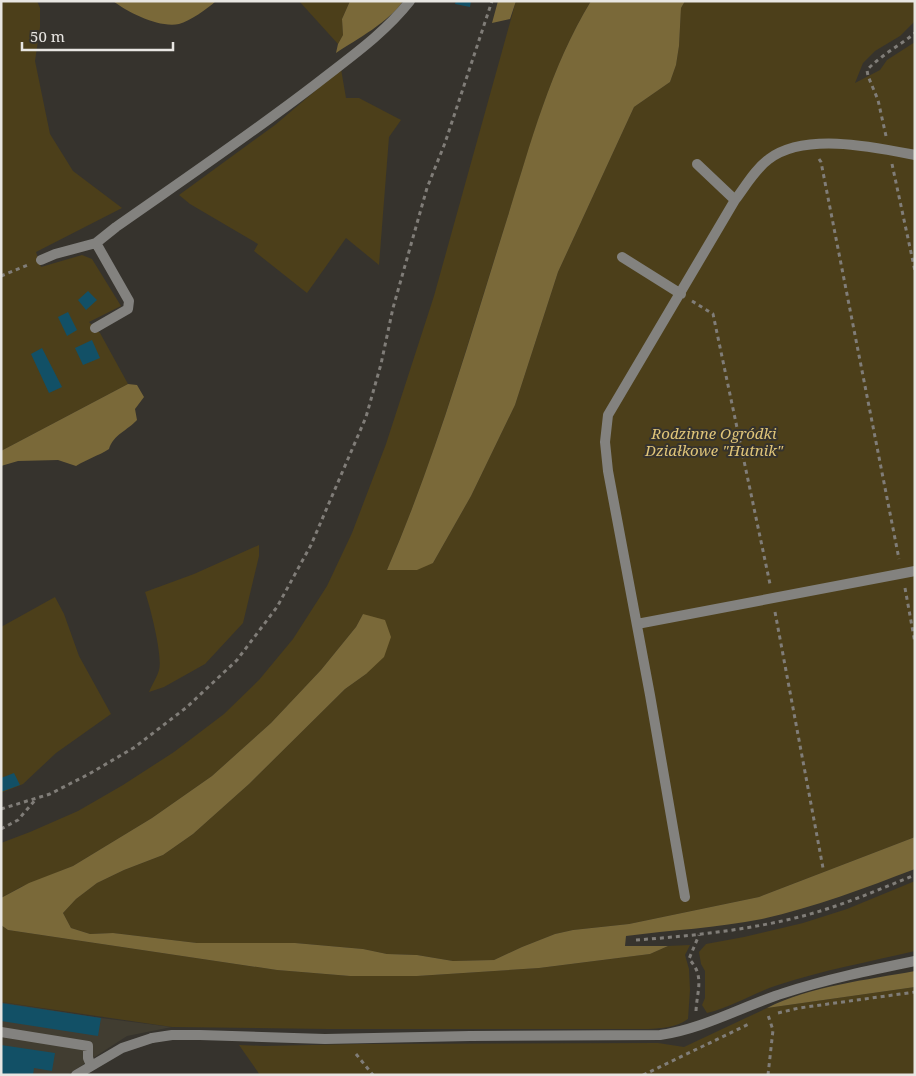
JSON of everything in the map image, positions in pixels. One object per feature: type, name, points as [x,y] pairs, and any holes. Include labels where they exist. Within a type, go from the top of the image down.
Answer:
[{"type":"street","points":[[41,260],[55,254],[96,243],[116,227],[263,125],[389,25],[410,1]]},
{"type":"street","points":[[685,897],[608,471],[605,442],[608,415],[735,200],[758,170],[770,158],[790,149],[830,142],[915,155]]},
{"type":"street","points":[[697,164],[735,200]]},
{"type":"street","points":[[95,328],[128,309],[129,301],[96,243]]},
{"type":"street","points":[[622,257],[681,294]]},
{"type":"street","points":[[637,624],[915,571]]},
{"type":"street","points":[[76,1075],[122,1048],[152,1038],[172,1035],[325,1039],[470,1036],[623,1036],[676,1033],[800,988],[835,978],[915,961]]},
{"type":"street","points":[[1,1032],[88,1046],[88,1058],[91,1066]]},
{"type":"path","points":[[1,809],[50,794],[135,747],[187,707],[237,660],[277,607],[311,546],[366,417],[381,364],[393,308],[427,188],[445,143],[492,1]]},
{"type":"path","points":[[915,32],[902,44],[876,60],[868,70],[868,76],[878,100],[915,272]]},
{"type":"path","points":[[811,145],[822,162],[915,643]]},
{"type":"path","points":[[1,276],[41,260]]},
{"type":"path","points":[[681,294],[713,314],[773,599],[823,868]]},
{"type":"path","points":[[1,829],[18,820],[36,799]]},
{"type":"path","points":[[636,940],[699,935],[803,916],[915,875]]},
{"type":"path","points":[[694,1027],[699,974],[696,966],[688,959],[699,935]]},
{"type":"path","points":[[768,1075],[773,1030],[768,1015],[799,1008],[915,992]]},
{"type":"path","points":[[643,1075],[750,1024]]},
{"type":"path","points":[[352,1050],[373,1075]]},
{"type":"shaded area","points":[[113,1],[216,1],[188,20],[171,25],[144,18]]},
{"type":"shaded area","points":[[350,1],[403,1],[381,23],[336,53],[343,35],[342,19]]},
{"type":"shaded area","points":[[498,1],[516,1],[510,19],[492,23]]},
{"type":"shaded area","points":[[591,1],[685,1],[681,8],[676,65],[670,82],[634,107],[558,272],[515,405],[471,496],[433,563],[417,570],[387,570],[437,440],[552,80]]},
{"type":"shaded area","points":[[128,384],[137,385],[144,397],[135,409],[137,420],[117,436],[109,449],[76,466],[58,460],[18,461],[1,466],[1,451]]},
{"type":"shaded area","points":[[363,614],[385,620],[391,637],[384,657],[366,674],[345,689],[249,784],[193,834],[163,855],[97,883],[76,899],[63,913],[71,928],[90,934],[113,933],[197,943],[295,943],[363,949],[387,954],[417,955],[453,961],[494,960],[555,934],[573,930],[629,924],[759,897],[915,837],[915,869],[821,903],[762,919],[711,927],[626,936],[625,946],[668,946],[650,954],[539,968],[417,976],[350,976],[277,970],[8,930],[1,925],[1,898],[29,883],[73,866],[152,818],[212,776],[271,723],[321,670],[356,627]]},
{"type":"shaded area","points":[[915,971],[915,987],[767,1008],[784,1000],[820,989]]},
{"type":"shaded area","points":[[1,1002],[172,1027],[127,1036],[67,1075],[1,1075]]},
{"type":"green space","points":[[1,1],[37,1],[40,8],[40,27],[35,61],[50,134],[73,171],[122,208],[36,252],[41,267],[82,255],[92,259],[121,306],[89,322],[100,333],[128,384],[1,451]]},
{"type":"green space","points":[[299,1],[350,1],[342,19],[343,35],[338,44]]},
{"type":"green space","name":"Rodzinne Ogródki Działkowe \"Hutnik\"","points":[[516,1],[591,1],[564,52],[553,78],[437,439],[422,483],[387,570],[433,563],[471,496],[515,405],[558,272],[634,107],[670,82],[676,65],[681,8],[685,1],[915,1],[915,21],[900,36],[875,51],[863,63],[855,83],[880,70],[887,60],[915,42],[915,837],[759,897],[629,924],[573,930],[555,934],[494,960],[453,961],[417,955],[387,954],[363,949],[295,943],[197,943],[113,933],[90,934],[71,928],[63,913],[76,899],[97,883],[163,855],[193,834],[249,784],[345,689],[366,674],[363,614],[356,627],[321,670],[271,723],[212,776],[152,818],[73,866],[21,887],[1,898],[1,843],[78,811],[123,785],[174,752],[224,714],[259,680],[293,639],[327,586],[352,533],[386,444],[434,296]]},
{"type":"green space","points":[[341,69],[346,98],[359,98],[401,120],[389,137],[379,265],[346,238],[307,293],[254,251],[258,244],[190,204],[179,195],[275,125]]},
{"type":"green space","points":[[259,545],[259,556],[243,623],[205,664],[164,687],[149,692],[158,673],[160,663],[155,631],[145,592],[194,574]]},
{"type":"green space","points":[[55,597],[64,614],[79,656],[111,714],[56,753],[23,784],[1,793],[1,627]]},
{"type":"green space","points":[[915,881],[915,951],[795,980],[769,988],[707,1013],[702,1005],[705,998],[705,971],[701,964],[699,952],[706,944],[803,923],[847,909]]},
{"type":"green space","points":[[1,925],[8,930],[277,970],[350,976],[417,976],[539,968],[650,954],[668,946],[690,945],[685,955],[689,969],[690,990],[688,1019],[674,1026],[648,1029],[172,1027],[1,1002]]},
{"type":"green space","points":[[915,987],[915,1075],[260,1075],[239,1045],[658,1043],[684,1047],[767,1008]]},
{"type":"building","points":[[456,1],[471,1],[470,7],[455,4]]},
{"type":"building","points":[[88,291],[97,300],[86,310],[78,300]]},
{"type":"building","points":[[68,312],[77,330],[67,336],[58,317]]},
{"type":"building","points":[[92,340],[100,358],[83,365],[75,348]]},
{"type":"building","points":[[42,348],[62,387],[49,393],[31,354]]},
{"type":"building","points":[[14,773],[20,785],[1,792],[1,778]]},
{"type":"building","points":[[1,1003],[101,1018],[98,1036],[1,1021]]},
{"type":"building","points":[[1,1045],[55,1053],[52,1071],[34,1068],[33,1075],[1,1075]]}]
